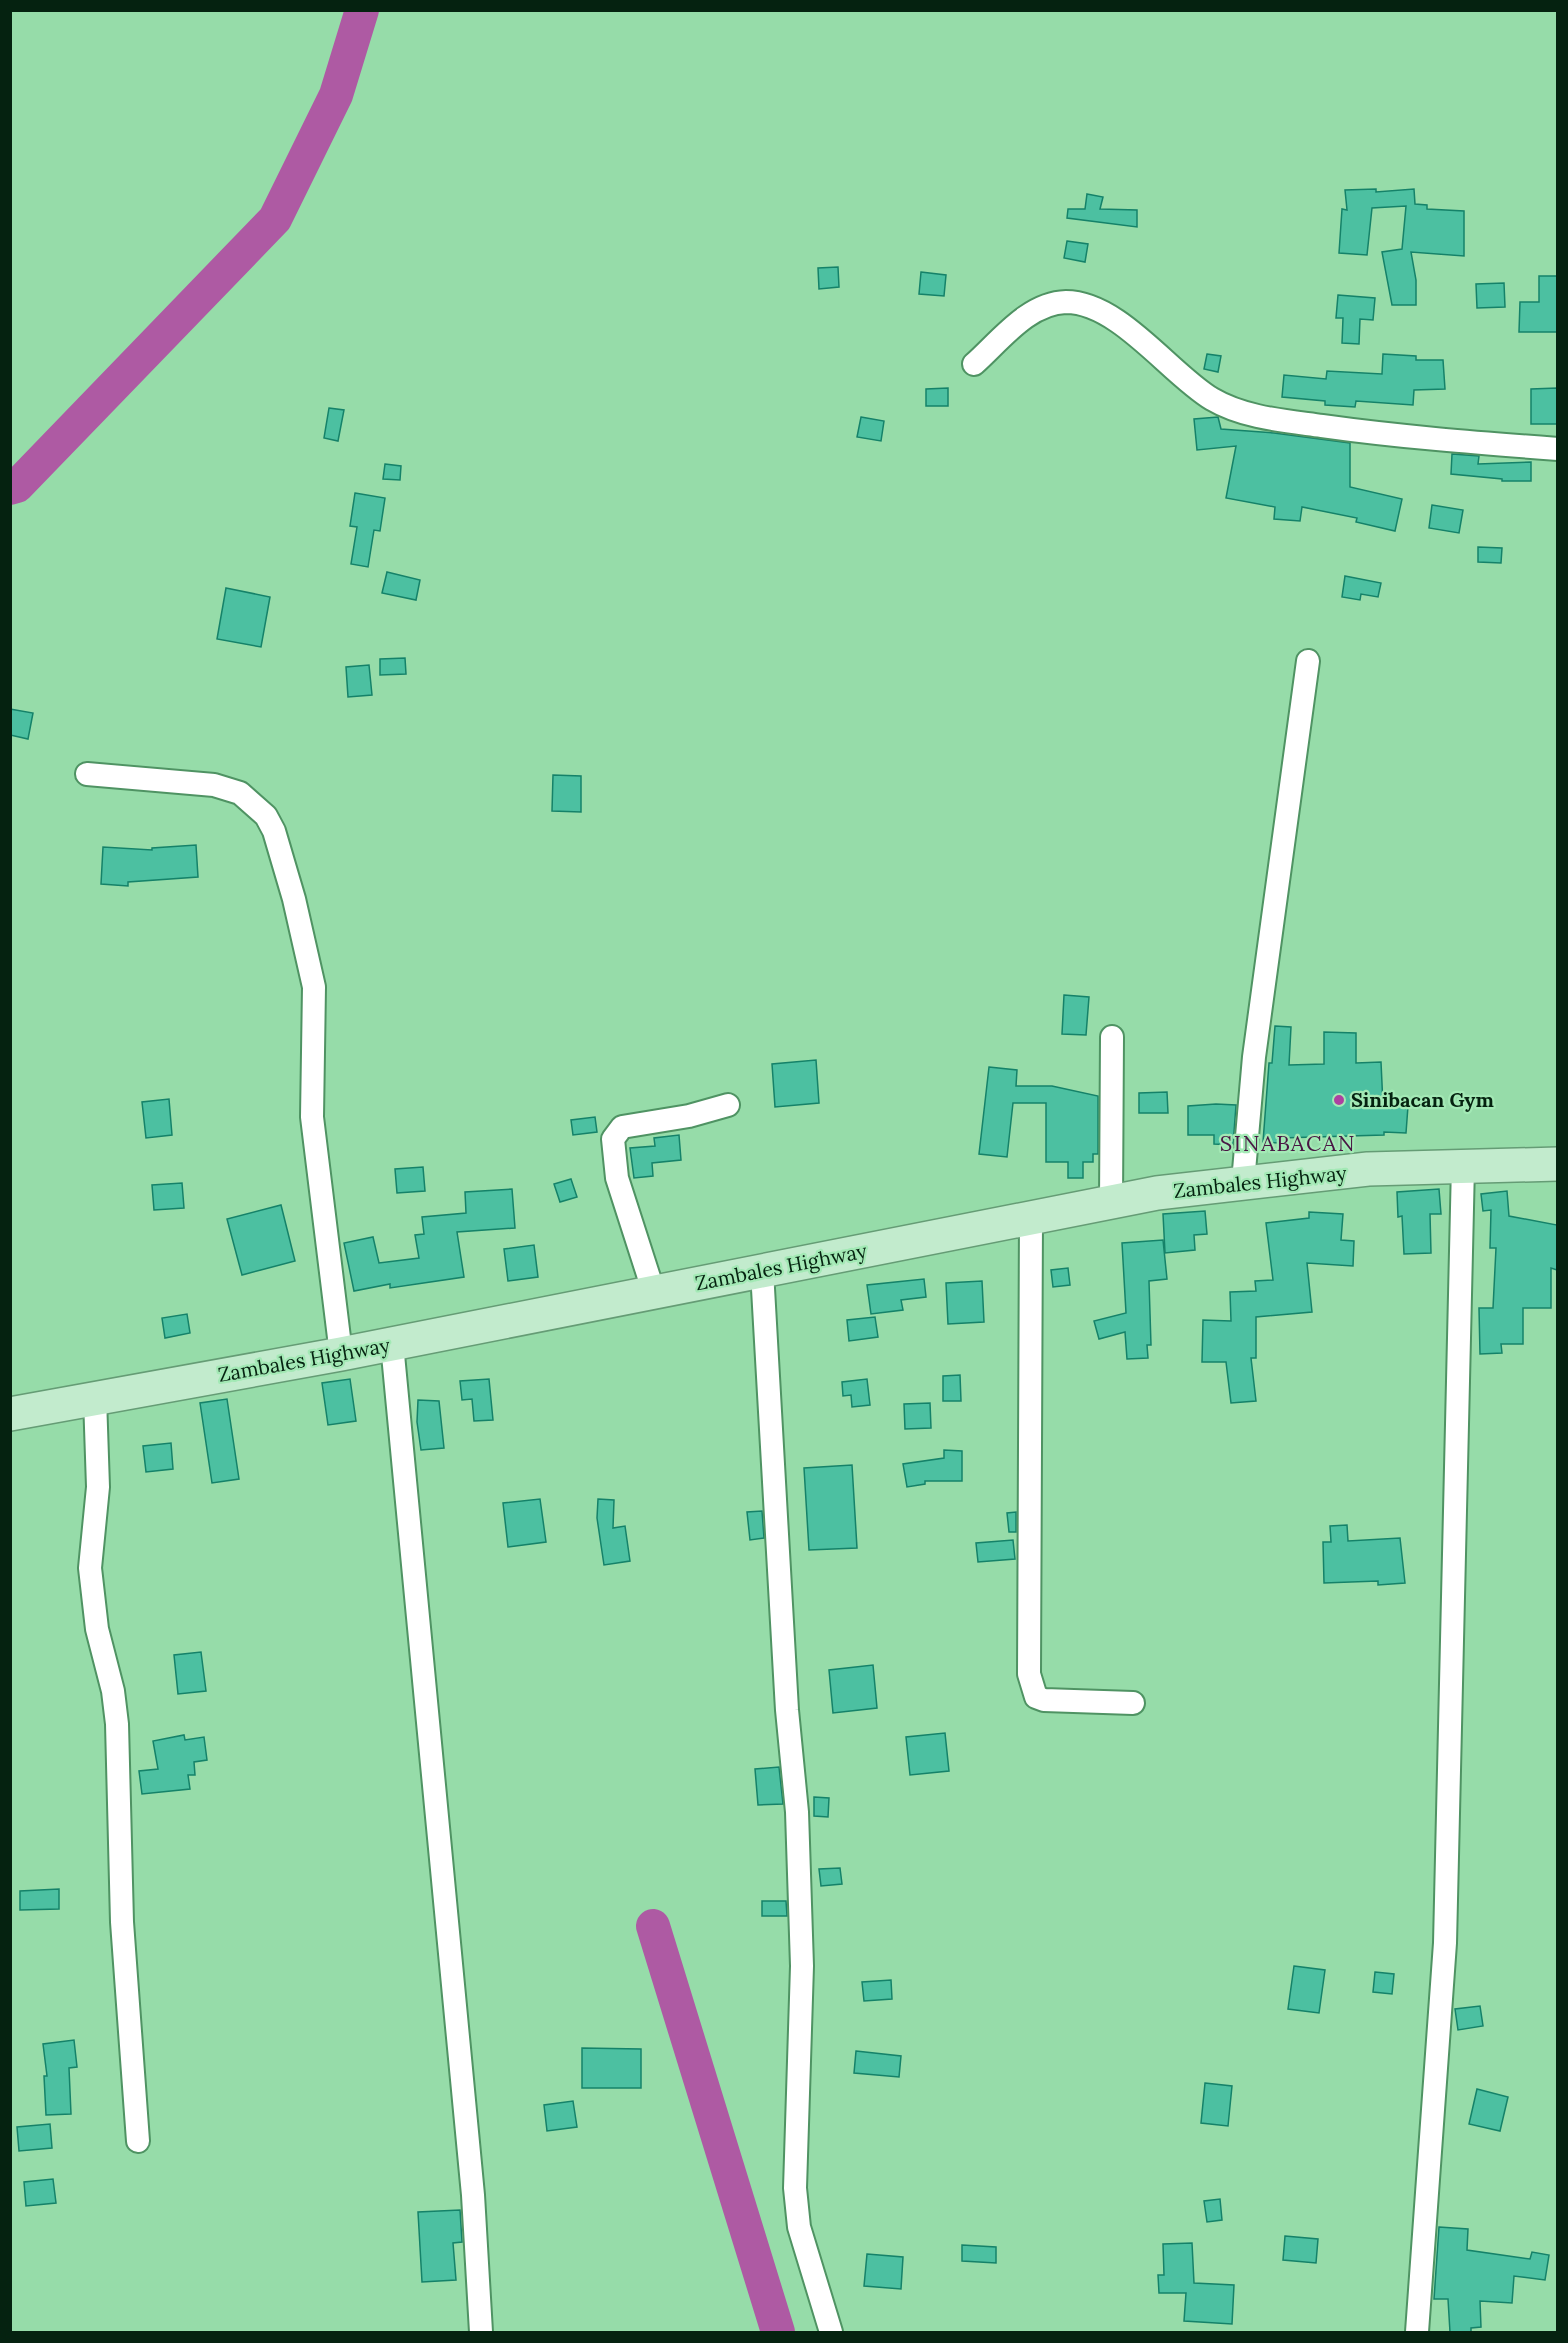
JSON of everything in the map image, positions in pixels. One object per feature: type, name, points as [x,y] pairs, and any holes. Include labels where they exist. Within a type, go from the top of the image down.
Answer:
[{"type":"main road","name":"Zambales Highway","points":[[10,1414],[392,1344],[1111,1202],[1243,1182],[1368,1169],[1557,1164]]},
{"type":"street","points":[[974,364],[1036,310],[1066,302],[1085,304],[1147,343],[1197,389],[1214,401],[1240,411],[1269,419],[1361,432],[1557,449]]},
{"type":"street","points":[[1243,1182],[1254,1057],[1308,661]]},
{"type":"street","points":[[87,774],[214,785],[231,790],[240,793],[255,804],[274,831],[294,899],[314,987],[312,1117],[340,1354]]},
{"type":"street","points":[[1111,1202],[1112,1037]]},
{"type":"street","points":[[654,1293],[617,1178],[613,1139],[622,1127],[688,1116],[728,1105]]},
{"type":"street","points":[[1417,2332],[1445,1943],[1462,1165]]},
{"type":"street","points":[[1031,1218],[1029,1674],[1032,1689],[1036,1697],[1044,1700],[1132,1703]]},
{"type":"street","points":[[762,1271],[787,1710],[797,1812],[802,1966],[795,2188],[799,2227],[831,2332]]},
{"type":"street","points":[[392,1344],[473,2195],[481,2332]]},
{"type":"street","points":[[95,1398],[98,1487],[90,1568],[97,1629],[113,1691],[117,1725],[122,1922],[138,2141]]},
{"type":"building","points":[[1376,189],[1376,192],[1414,189],[1415,204],[1427,205],[1427,209],[1464,211],[1464,256],[1411,252],[1416,280],[1416,305],[1392,305],[1382,252],[1402,249],[1406,206],[1372,208],[1367,255],[1339,253],[1342,209],[1347,210],[1345,190]]},
{"type":"building","points":[[1087,194],[1103,197],[1100,209],[1137,210],[1137,227],[1067,218],[1068,209],[1085,209]]},
{"type":"building","points":[[1067,241],[1088,244],[1085,262],[1064,258]]},
{"type":"building","points":[[838,267],[839,287],[819,289],[818,268]]},
{"type":"building","points":[[921,272],[946,275],[944,296],[919,294]]},
{"type":"building","points":[[1539,276],[1557,276],[1557,332],[1519,332],[1520,302],[1539,302]]},
{"type":"building","points":[[1504,283],[1505,307],[1477,308],[1476,284]]},
{"type":"building","points":[[1338,295],[1375,298],[1373,320],[1360,319],[1359,344],[1342,343],[1343,318],[1336,318]]},
{"type":"building","points":[[1207,354],[1221,356],[1218,372],[1204,369]]},
{"type":"building","points":[[1383,354],[1416,356],[1416,360],[1443,360],[1445,389],[1414,390],[1413,405],[1356,401],[1355,407],[1325,405],[1325,401],[1282,397],[1284,375],[1326,379],[1327,371],[1382,374]]},
{"type":"building","points":[[948,388],[948,406],[926,406],[926,389]]},
{"type":"building","points":[[1557,388],[1557,424],[1531,424],[1531,389]]},
{"type":"building","points":[[329,408],[344,410],[338,441],[324,438]]},
{"type":"building","points":[[861,417],[884,421],[881,441],[857,437]]},
{"type":"building","points":[[1218,417],[1221,429],[1350,443],[1350,487],[1402,499],[1395,531],[1356,522],[1357,518],[1302,507],[1300,521],[1274,519],[1275,507],[1226,498],[1236,446],[1197,450],[1194,419]]},
{"type":"building","points":[[1452,454],[1479,456],[1478,464],[1531,462],[1531,481],[1502,481],[1502,479],[1451,474]]},
{"type":"building","points":[[385,464],[401,466],[400,480],[383,479]]},
{"type":"building","points":[[355,493],[385,498],[380,531],[374,530],[368,567],[351,564],[357,527],[350,526]]},
{"type":"building","points":[[1432,505],[1463,510],[1459,533],[1429,528]]},
{"type":"building","points":[[1478,547],[1502,548],[1501,563],[1478,562]]},
{"type":"building","points":[[387,572],[420,580],[416,600],[382,593]]},
{"type":"building","points":[[1345,576],[1381,583],[1378,597],[1361,594],[1360,600],[1342,597]]},
{"type":"building","points":[[226,588],[270,597],[261,647],[217,639]]},
{"type":"building","points":[[405,658],[406,674],[380,675],[380,659]]},
{"type":"building","points":[[369,665],[372,695],[348,697],[346,667]]},
{"type":"building","points":[[10,709],[33,713],[28,739],[10,735]]},
{"type":"building","points":[[553,775],[581,776],[581,812],[552,811]]},
{"type":"building","points":[[196,845],[198,877],[128,882],[128,886],[101,884],[103,847],[152,850],[152,848]]},
{"type":"building","points":[[1064,995],[1089,997],[1086,1035],[1062,1034]]},
{"type":"building","points":[[1275,1026],[1291,1027],[1289,1065],[1324,1064],[1324,1032],[1356,1033],[1356,1063],[1381,1062],[1383,1105],[1408,1106],[1406,1133],[1384,1132],[1384,1135],[1280,1138],[1279,1143],[1263,1142],[1269,1063],[1272,1063]]},
{"type":"building","points":[[816,1060],[819,1103],[775,1107],[772,1064]]},
{"type":"building","points":[[989,1067],[1017,1070],[1016,1086],[1052,1086],[1098,1096],[1098,1154],[1093,1154],[1093,1162],[1083,1162],[1083,1178],[1068,1178],[1068,1162],[1046,1162],[1046,1103],[1013,1103],[1007,1157],[979,1154]]},
{"type":"building","points":[[1167,1092],[1168,1113],[1139,1113],[1139,1093]]},
{"type":"building","points":[[169,1099],[172,1135],[146,1138],[142,1102]]},
{"type":"building","points":[[1236,1105],[1233,1145],[1214,1144],[1214,1135],[1188,1135],[1188,1106]]},
{"type":"building","points":[[595,1117],[597,1132],[573,1135],[571,1120]]},
{"type":"building","points":[[679,1135],[681,1160],[652,1163],[653,1176],[634,1178],[630,1148],[655,1146],[654,1138]]},
{"type":"building","points":[[423,1167],[425,1191],[397,1193],[395,1169]]},
{"type":"building","points":[[571,1179],[577,1197],[560,1202],[554,1184]]},
{"type":"building","points":[[182,1183],[184,1208],[154,1210],[152,1185]]},
{"type":"building","points":[[512,1189],[515,1228],[457,1232],[464,1277],[390,1288],[390,1284],[354,1291],[344,1243],[373,1237],[379,1263],[419,1258],[415,1235],[424,1234],[422,1217],[466,1213],[465,1192]]},
{"type":"building","points":[[1439,1189],[1441,1214],[1430,1214],[1431,1253],[1404,1254],[1402,1216],[1398,1217],[1397,1192]]},
{"type":"building","points":[[1507,1191],[1509,1216],[1557,1225],[1557,1270],[1551,1268],[1551,1308],[1523,1308],[1523,1344],[1501,1344],[1502,1353],[1480,1354],[1479,1308],[1493,1308],[1496,1248],[1490,1248],[1491,1210],[1483,1211],[1481,1194]]},
{"type":"building","points":[[281,1205],[295,1261],[242,1275],[227,1219]]},
{"type":"building","points":[[1205,1211],[1207,1234],[1194,1235],[1195,1250],[1165,1253],[1163,1214]]},
{"type":"building","points":[[1309,1212],[1343,1214],[1341,1240],[1354,1241],[1353,1266],[1307,1263],[1312,1312],[1256,1317],[1256,1358],[1251,1358],[1256,1401],[1231,1403],[1226,1362],[1202,1362],[1203,1320],[1231,1321],[1230,1292],[1256,1291],[1255,1281],[1273,1280],[1266,1223],[1309,1218]]},
{"type":"building","points":[[1163,1240],[1167,1279],[1149,1281],[1151,1345],[1147,1345],[1148,1358],[1127,1359],[1125,1332],[1099,1339],[1094,1321],[1126,1313],[1122,1243]]},
{"type":"building","points":[[534,1245],[538,1277],[508,1281],[504,1249]]},
{"type":"building","points":[[1068,1268],[1070,1285],[1053,1287],[1051,1270]]},
{"type":"building","points":[[924,1279],[926,1297],[901,1300],[903,1310],[871,1314],[867,1285]]},
{"type":"building","points":[[982,1281],[984,1322],[948,1324],[946,1283]]},
{"type":"building","points":[[187,1314],[190,1333],[165,1338],[162,1318]]},
{"type":"building","points":[[875,1317],[878,1337],[849,1341],[847,1320]]},
{"type":"building","points":[[960,1375],[961,1401],[943,1401],[943,1376]]},
{"type":"building","points":[[350,1379],[356,1421],[328,1425],[322,1383]]},
{"type":"building","points":[[489,1379],[493,1420],[474,1421],[472,1399],[462,1400],[460,1381]]},
{"type":"building","points":[[867,1379],[870,1405],[852,1407],[851,1395],[843,1396],[842,1382]]},
{"type":"building","points":[[227,1399],[239,1479],[212,1483],[200,1403]]},
{"type":"building","points":[[418,1400],[439,1401],[444,1448],[421,1450],[417,1422]]},
{"type":"building","points":[[930,1403],[931,1428],[905,1429],[904,1404]]},
{"type":"building","points":[[171,1443],[173,1469],[146,1472],[143,1446]]},
{"type":"building","points":[[944,1450],[962,1451],[962,1481],[925,1481],[925,1484],[907,1487],[903,1464],[944,1458]]},
{"type":"building","points":[[852,1465],[857,1548],[809,1550],[804,1468]]},
{"type":"building","points":[[540,1499],[546,1542],[508,1547],[503,1503]]},
{"type":"building","points":[[598,1499],[614,1500],[613,1528],[625,1526],[630,1561],[604,1565],[597,1518]]},
{"type":"building","points":[[762,1511],[764,1538],[750,1540],[747,1512]]},
{"type":"building","points":[[1016,1512],[1016,1532],[1009,1532],[1007,1513]]},
{"type":"building","points":[[1347,1525],[1348,1541],[1400,1538],[1405,1583],[1378,1585],[1378,1581],[1324,1583],[1323,1542],[1331,1542],[1330,1526]]},
{"type":"building","points":[[1013,1540],[1015,1559],[978,1562],[976,1543]]},
{"type":"building","points":[[201,1652],[206,1691],[178,1694],[174,1655]]},
{"type":"building","points":[[873,1665],[877,1708],[833,1713],[829,1670]]},
{"type":"building","points":[[945,1733],[949,1771],[910,1775],[906,1737]]},
{"type":"building","points":[[184,1735],[185,1740],[204,1737],[207,1760],[194,1762],[195,1775],[188,1775],[190,1789],[142,1794],[139,1771],[158,1769],[153,1741]]},
{"type":"building","points":[[779,1767],[783,1804],[758,1805],[755,1769]]},
{"type":"building","points":[[814,1797],[829,1798],[828,1817],[814,1816]]},
{"type":"building","points":[[840,1868],[842,1884],[821,1886],[819,1869]]},
{"type":"building","points":[[59,1889],[59,1909],[20,1910],[20,1891]]},
{"type":"building","points":[[762,1901],[786,1901],[787,1916],[762,1916]]},
{"type":"building","points":[[1294,1966],[1325,1970],[1319,2013],[1288,2009]]},
{"type":"building","points":[[1375,1972],[1394,1974],[1392,1994],[1373,1992]]},
{"type":"building","points":[[891,1980],[892,1999],[864,2001],[862,1982]]},
{"type":"building","points":[[1480,2006],[1483,2026],[1458,2030],[1455,2009]]},
{"type":"building","points":[[74,2040],[77,2067],[69,2068],[71,2114],[46,2115],[44,2076],[47,2076],[43,2044]]},
{"type":"building","points":[[582,2048],[641,2049],[641,2088],[582,2088]]},
{"type":"building","points":[[856,2051],[901,2056],[899,2077],[854,2073]]},
{"type":"building","points":[[1205,2083],[1232,2086],[1228,2126],[1201,2123]]},
{"type":"building","points":[[1477,2089],[1508,2097],[1500,2131],[1469,2124]]},
{"type":"building","points":[[573,2101],[577,2127],[547,2131],[544,2105]]},
{"type":"building","points":[[50,2124],[52,2148],[19,2151],[17,2127]]},
{"type":"building","points":[[53,2179],[56,2203],[26,2206],[24,2182]]},
{"type":"building","points":[[1220,2199],[1222,2220],[1207,2222],[1204,2201]]},
{"type":"building","points":[[460,2210],[462,2242],[453,2243],[456,2280],[422,2282],[418,2212]]},
{"type":"building","points":[[1439,2227],[1468,2229],[1467,2250],[1530,2259],[1532,2252],[1549,2255],[1545,2280],[1514,2276],[1512,2303],[1480,2301],[1481,2327],[1471,2328],[1471,2332],[1450,2332],[1448,2299],[1434,2299]]},
{"type":"building","points":[[1285,2236],[1318,2239],[1316,2263],[1283,2260]]},
{"type":"building","points":[[1192,2243],[1194,2283],[1234,2285],[1232,2324],[1184,2321],[1186,2293],[1159,2293],[1158,2275],[1164,2275],[1163,2244]]},
{"type":"building","points":[[962,2245],[996,2247],[996,2263],[962,2261]]},
{"type":"building","points":[[867,2254],[903,2257],[901,2289],[864,2286]]},
{"type":"waterway","points":[[10,488],[17,486],[275,219],[336,95],[362,10]]},
{"type":"waterway","points":[[653,1926],[778,2332]]},
{"type":"place","name":"Sinibacan Gym","points":[[1339,1100]]},
{"type":"district","name":"SINABACAN","points":[[1288,1143]]}]
